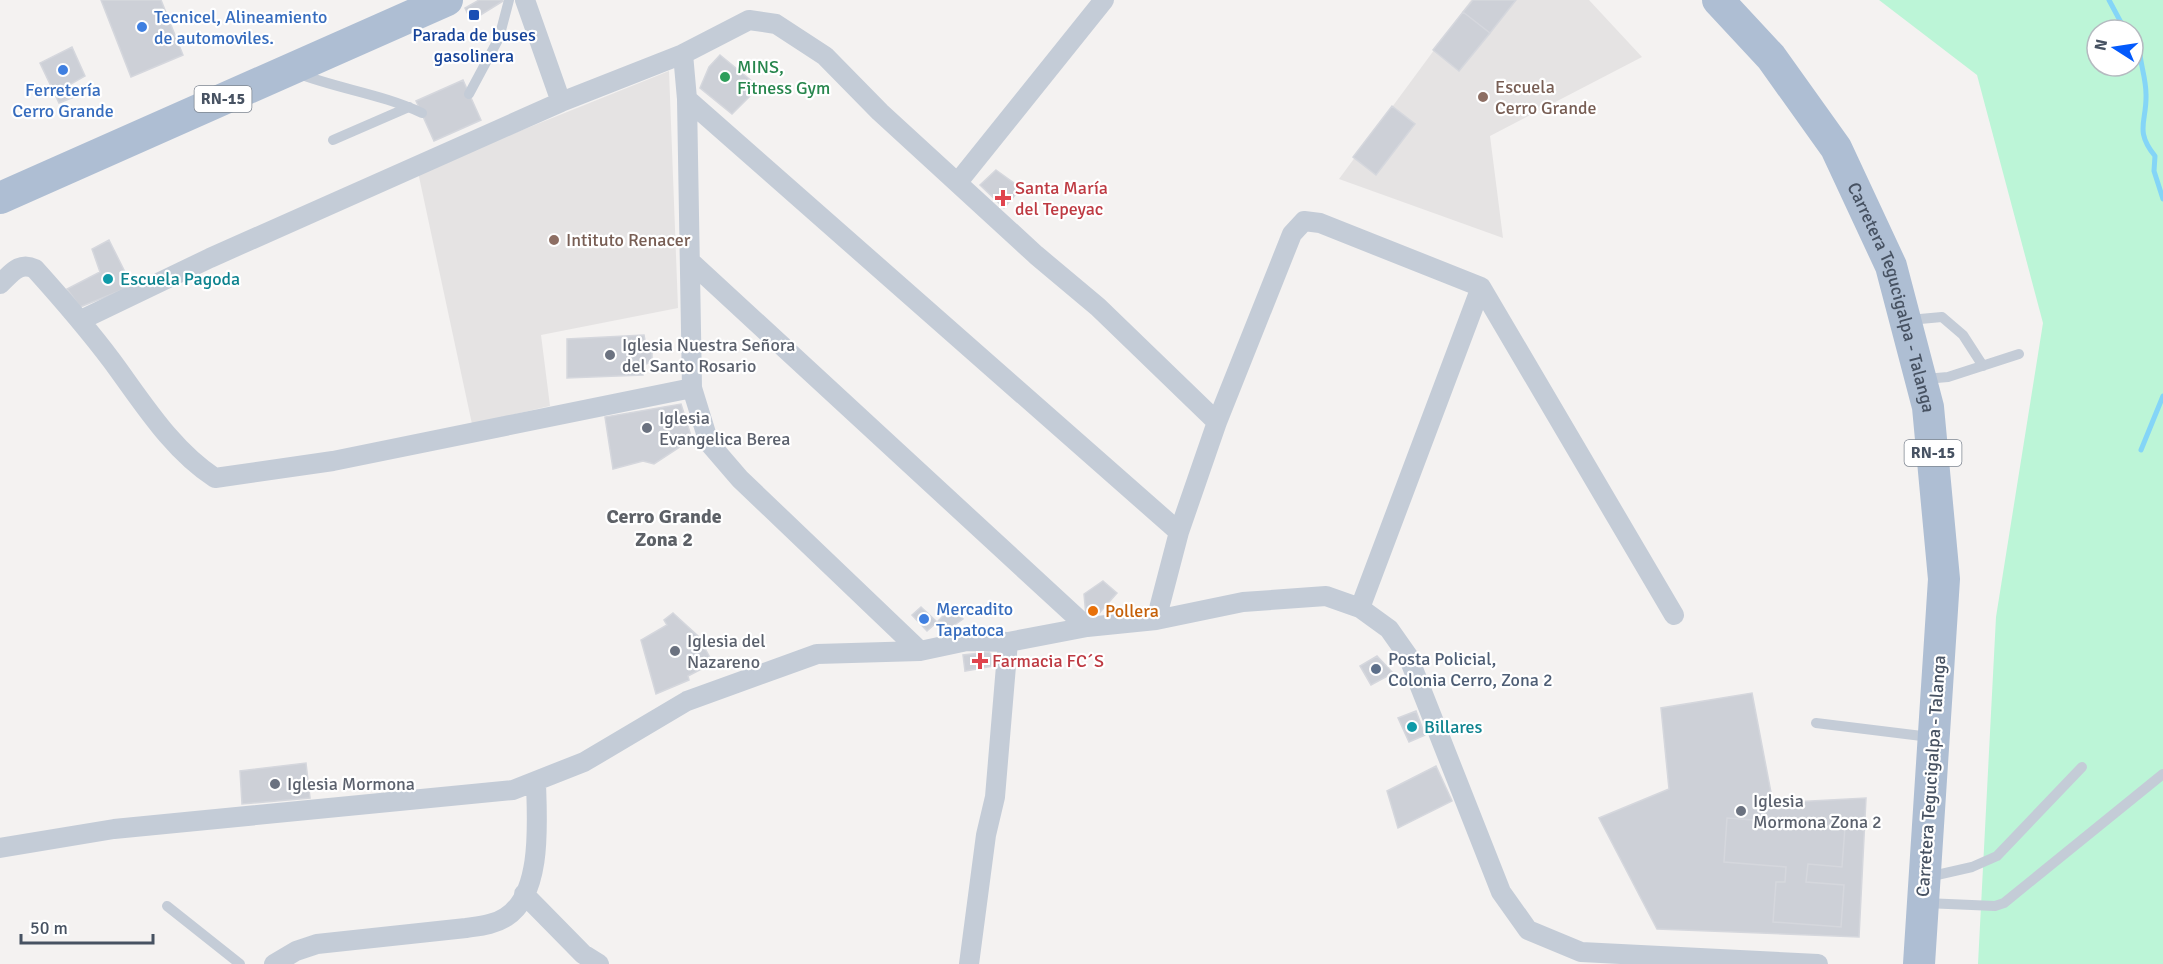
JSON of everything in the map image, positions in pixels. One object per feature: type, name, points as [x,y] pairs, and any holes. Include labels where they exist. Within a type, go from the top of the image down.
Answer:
[{"type":"main road","name":"RN-15","points":[[0,198],[447,0]]},
{"type":"main road","name":"Carretera Tegucigalpa - Talanga","points":[[1718,0],[1771,57],[1836,148],[1891,266],[1928,406],[1944,579],[1919,964]]},
{"type":"street","points":[[525,0],[561,102]]},
{"type":"street","points":[[958,182],[1104,0]]},
{"type":"street","points":[[81,320],[210,258],[561,102],[683,54],[749,20],[776,24],[825,56],[880,112],[1036,255],[1098,307],[1217,422]]},
{"type":"street","points":[[683,54],[687,99],[692,388],[709,443],[740,479],[920,651]]},
{"type":"street","points":[[687,99],[1179,532]]},
{"type":"street","points":[[1156,620],[1179,532],[1217,422],[1292,234],[1304,221],[1320,223],[1481,287],[1674,615]]},
{"type":"street","points":[[691,262],[1087,627]]},
{"type":"street","points":[[0,284],[20,267],[28,266],[35,269],[81,320],[174,443],[197,466],[215,478],[356,457],[692,388]]},
{"type":"street","points":[[1360,608],[1481,287]]},
{"type":"street","points":[[0,848],[125,827],[513,790],[536,783],[584,762],[687,701],[817,654],[920,651],[967,641],[1008,642],[1087,627],[1156,620],[1243,602],[1326,596],[1360,608],[1389,629],[1408,656],[1501,891],[1528,930],[1581,952],[1818,964]]},
{"type":"street","points":[[969,964],[986,835],[996,797],[1008,642]]},
{"type":"street","points":[[274,964],[296,951],[317,944],[489,924],[505,918],[517,909],[536,854],[536,783]]},
{"type":"street","points":[[524,894],[583,954],[599,964]]},
{"type":"lane","points":[[469,94],[500,38],[509,0]]},
{"type":"lane","points":[[288,70],[322,83],[377,95],[422,113]]},
{"type":"lane","points":[[333,140],[409,107]]},
{"type":"lane","points":[[1905,320],[1942,317],[1963,335],[1983,366]]},
{"type":"lane","points":[[1921,380],[1948,377],[2019,354]]},
{"type":"lane","points":[[1816,723],[1934,737]]},
{"type":"lane","points":[[1924,890],[1997,856],[2082,767]]},
{"type":"lane","points":[[1924,890],[1995,906],[2004,903],[2163,774]]},
{"type":"lane","points":[[167,906],[240,964]]},
{"type":"shaded area","name":"Escuela Cerro Grande","points":[[1471,0],[1589,0],[1642,57],[1490,136],[1503,238],[1339,179]]},
{"type":"shaded area","name":"Intituto Renacer","points":[[669,71],[678,308],[541,335],[550,406],[472,424],[418,172]]},
{"type":"green space","points":[[1879,0],[2163,0],[2163,964],[1978,964],[1996,617],[2043,323],[1977,75]]},
{"type":"building","name":"Tecnicel, Alineamiento de automoviles.","points":[[101,0],[161,0],[183,55],[131,77]]},
{"type":"building","name":"Parada de buses gasolinera","points":[[479,0],[503,1],[471,21],[465,8]]},
{"type":"building","points":[[1473,0],[1516,0],[1490,33],[1463,12]]},
{"type":"building","points":[[1463,12],[1490,33],[1459,71],[1433,50]]},
{"type":"building","name":"Ferretería Cerro Grande","points":[[72,47],[85,76],[69,85],[74,97],[59,103],[40,63]]},
{"type":"building","name":"MINS, Fitness Gym","points":[[720,55],[759,87],[732,114],[700,88],[709,67]]},
{"type":"building","points":[[463,80],[481,120],[434,141],[416,101]]},
{"type":"building","points":[[1392,106],[1415,124],[1376,175],[1353,157]]},
{"type":"building","name":"Santa María del Tepeyac","points":[[996,170],[1021,188],[1004,208],[980,185]]},
{"type":"building","name":"Escuela Pagoda","points":[[109,240],[132,286],[80,307],[67,289],[100,272],[92,249]]},
{"type":"building","name":"Iglesia Nuestra Señora del Santo Rosario","points":[[644,335],[646,346],[652,347],[652,362],[643,365],[643,375],[567,378],[567,339]]},
{"type":"building","name":"Iglesia Evangelica Berea","points":[[681,404],[692,439],[654,464],[643,461],[613,469],[605,417]]},
{"type":"building","name":"Pollera","points":[[1103,581],[1117,593],[1087,627],[1084,594]]},
{"type":"building","name":"Mercadito Tapatoca","points":[[921,607],[937,622],[927,631],[912,615]]},
{"type":"building","points":[[952,607],[963,619],[946,631],[940,631],[935,624]]},
{"type":"building","name":"Iglesia del Nazareno","points":[[673,613],[698,636],[713,663],[688,676],[689,680],[656,694],[641,640],[667,625],[664,620]]},
{"type":"building","name":"Farmacia FC´S","points":[[989,652],[999,665],[965,671],[963,655]]},
{"type":"building","name":"Posta Policial, Colonia Cerro, Zona 2","points":[[1377,656],[1393,673],[1371,685],[1360,666]]},
{"type":"building","name":"Iglesia Mormona Zona 2","points":[[1752,693],[1773,803],[1866,798],[1859,937],[1657,929],[1599,818],[1669,789],[1661,708]]},
{"type":"building","name":"Billares","points":[[1416,711],[1425,735],[1409,742],[1398,718]]},
{"type":"building","name":"Billares","points":[[1416,711],[1425,735],[1409,742],[1398,718]]},
{"type":"building","name":"Iglesia Mormona","points":[[306,763],[310,798],[242,804],[240,771]]},
{"type":"building","points":[[1436,766],[1452,801],[1398,828],[1387,791]]},
{"type":"building","points":[[1727,818],[1845,827],[1842,867],[1808,864],[1806,882],[1844,885],[1841,927],[1773,922],[1776,882],[1785,882],[1786,867],[1724,862]]},
{"type":"waterway","points":[[2109,0],[2119,18]]},
{"type":"waterway","points":[[2144,78],[2146,104],[2143,132],[2155,156],[2154,171],[2163,199]]},
{"type":"waterway","points":[[2141,450],[2163,396]]},
{"type":"place","name":"Parada de buses gasolinera","points":[[474,15]]},
{"type":"place","name":"Tecnicel, Alineamiento de automoviles.","points":[[142,27]]},
{"type":"place","name":"Ferretería Cerro Grande","points":[[63,70]]},
{"type":"place","name":"MINS, Fitness Gym","points":[[725,77]]},
{"type":"place","name":"Escuela Cerro Grande","points":[[1483,97]]},
{"type":"place","name":"Santa María del Tepeyac","points":[[1003,198]]},
{"type":"place","name":"Intituto Renacer","points":[[554,240]]},
{"type":"place","name":"Escuela Pagoda","points":[[108,279]]},
{"type":"place","name":"Iglesia Nuestra Señora del Santo Rosario","points":[[610,355]]},
{"type":"place","name":"Iglesia Evangelica Berea","points":[[647,428]]},
{"type":"place","name":"Pollera","points":[[1093,611]]},
{"type":"place","name":"Mercadito Tapatoca","points":[[924,619]]},
{"type":"place","name":"Iglesia del Nazareno","points":[[675,651]]},
{"type":"place","name":"Farmacia FC´S","points":[[980,661]]},
{"type":"place","name":"Posta Policial, Colonia Cerro, Zona 2","points":[[1376,669]]},
{"type":"place","name":"Billares","points":[[1412,727]]},
{"type":"place","name":"Iglesia Mormona","points":[[275,784]]},
{"type":"place","name":"Iglesia Mormona Zona 2","points":[[1741,811]]},
{"type":"district","name":"Cerro Grande Zona 2","points":[[664,528]]}]
